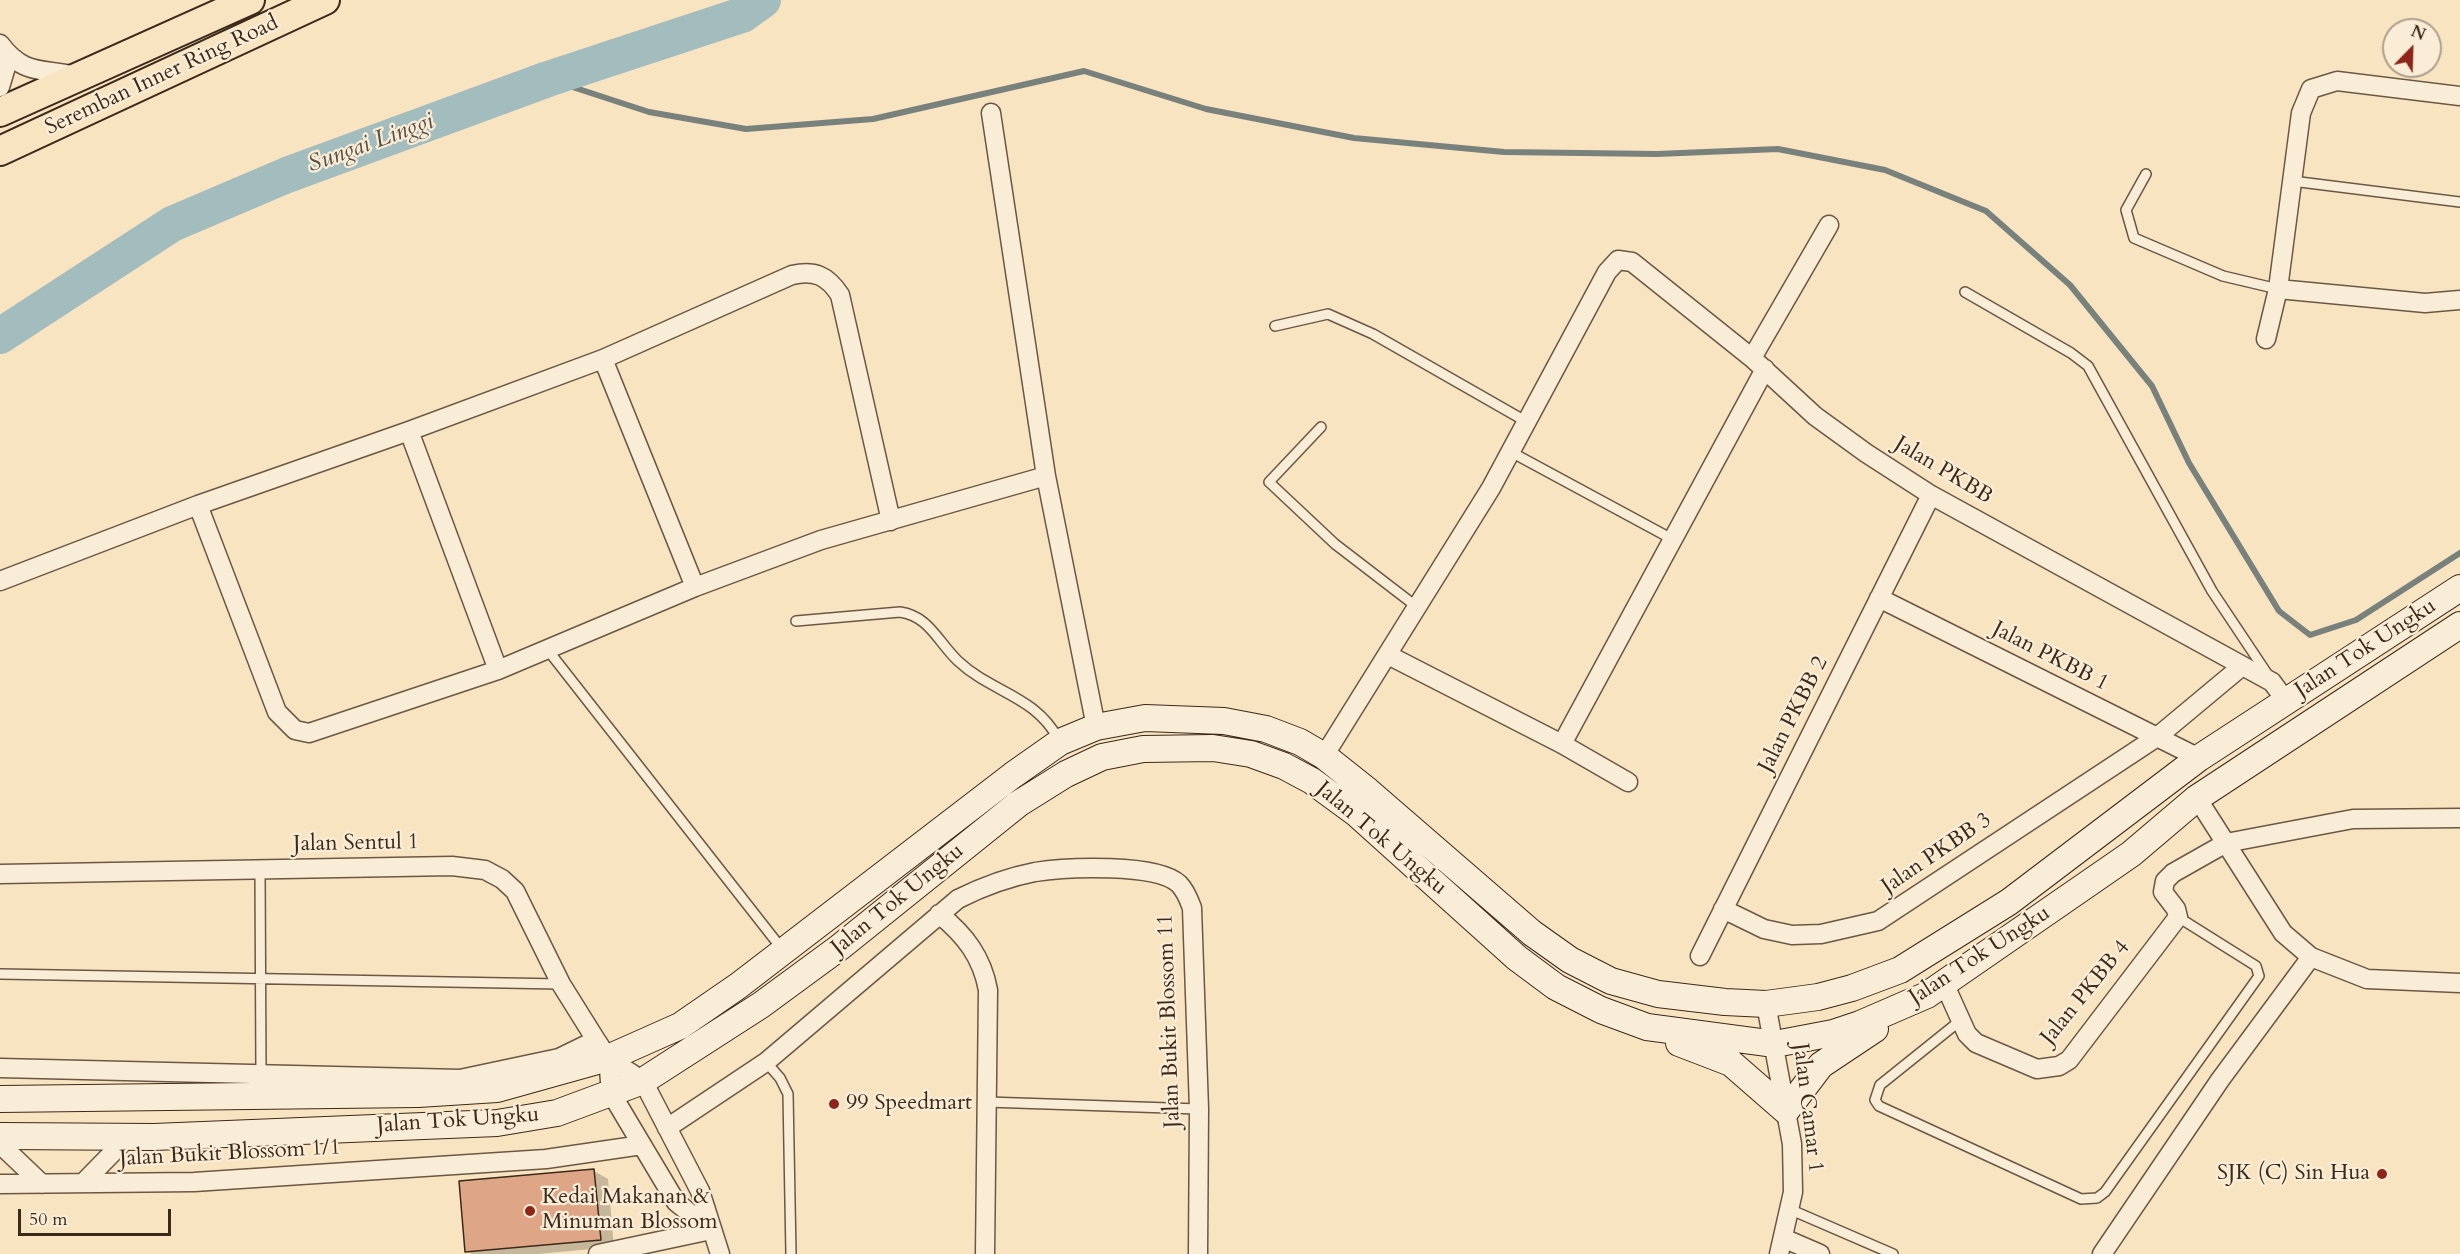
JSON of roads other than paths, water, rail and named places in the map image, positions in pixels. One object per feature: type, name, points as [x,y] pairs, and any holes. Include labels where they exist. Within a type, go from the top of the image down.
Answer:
[{"type":"main road","name":"Seremban Inner Ring Road","points":[[0,112],[250,0]]},
{"type":"main road","name":"Seremban Inner Ring Road","points":[[0,151],[325,0]]},
{"type":"main road","name":"Jalan Tok Ungku","points":[[0,1099],[417,1094],[497,1089],[602,1049],[680,1026],[784,952],[1012,775],[1060,742],[1095,727],[1145,718],[1224,721],[1266,729],[1300,742],[1324,756],[1368,791],[1532,933],[1570,960],[1611,981],[1658,994],[1766,1004],[1818,997],[1852,988],[1900,970],[2009,902],[2199,758],[2279,692],[2460,588]]},
{"type":"main road","name":"Jalan Tok Ungku","points":[[0,1136],[128,1137],[497,1123],[557,1113],[643,1081],[761,1005],[840,947],[1018,804],[1066,774],[1102,758],[1143,748],[1213,748],[1251,754],[1284,766],[1312,781],[1357,814],[1517,958],[1556,987],[1592,1006],[1647,1027],[1775,1044],[1833,1033],[1927,995],[2131,854],[2197,798],[2460,625]]},
{"type":"main road","points":[[1647,1027],[1659,1038],[1688,1045],[1731,1063],[1786,1110],[1821,1065],[1881,1026],[1887,1013]]},
{"type":"street","points":[[0,87],[5,51],[32,69],[81,77]]},
{"type":"street","points":[[2266,339],[2278,289],[2301,113],[2311,89],[2337,81],[2460,96]]},
{"type":"street","points":[[991,113],[1046,476],[1095,727]]},
{"type":"street","points":[[1562,744],[1672,539],[1829,225]]},
{"type":"street","name":"Jalan PKBB","points":[[1527,422],[1607,272],[1618,260],[1632,262],[1759,363],[1815,416],[1931,495],[2241,667],[2279,692]]},
{"type":"street","points":[[0,581],[198,505],[409,431],[603,359],[792,275],[807,272],[820,275],[832,282],[840,295],[891,520]]},
{"type":"street","points":[[2278,289],[2425,303],[2460,300]]},
{"type":"street","points":[[603,359],[694,587]]},
{"type":"street","points":[[1324,756],[1388,655],[1527,422]]},
{"type":"street","points":[[409,431],[498,670]]},
{"type":"street","points":[[198,505],[277,712],[296,730],[309,733],[322,731],[498,670],[694,587],[821,540],[1046,476]]},
{"type":"street","name":"Jalan PKBB 2","points":[[1700,956],[1931,495]]},
{"type":"street","name":"Jalan PKBB 1","points":[[1879,598],[2199,758]]},
{"type":"street","points":[[1388,655],[1562,744],[1628,782]]},
{"type":"street","name":"Jalan PKBB 3","points":[[1723,909],[1764,929],[1792,935],[1821,934],[1878,921],[2157,737],[2241,667]]},
{"type":"street","points":[[2197,798],[2283,933],[2311,957],[2367,979],[2460,983]]},
{"type":"street","points":[[2178,917],[2163,892],[2165,881],[2173,873],[2226,843],[2353,819],[2460,818]]},
{"type":"street","name":"Jalan Sentul 1","points":[[0,874],[452,866],[485,870],[502,879],[515,891],[561,984],[602,1049]]},
{"type":"street","name":"Jalan Bukit Blossom 11","points":[[668,1128],[766,1062],[939,914],[980,888],[1036,872],[1111,868],[1155,872],[1179,884],[1192,908],[1199,1109],[1198,1254]]},
{"type":"street","points":[[939,914],[958,930],[973,948],[985,973],[988,990],[985,1254]]},
{"type":"street","name":"Jalan PKBB 4","points":[[1944,983],[1967,1034],[1976,1042],[2037,1069],[2059,1066],[2069,1060],[2178,917]]},
{"type":"street","points":[[2102,1254],[2220,1080],[2311,957]]},
{"type":"street","name":"Jalan Camar 1","points":[[1766,1004],[1792,1144],[1793,1180],[1781,1246]]},
{"type":"street","points":[[602,1049],[611,1093],[676,1202],[711,1230]]},
{"type":"street","points":[[0,1068],[460,1079],[602,1049],[643,1081],[700,1191],[720,1254]]},
{"type":"street","points":[[83,1184],[128,1137]]},
{"type":"street","points":[[0,1144],[42,1184]]},
{"type":"street","name":"Jalan Bukit Blossom 1/1","points":[[0,1184],[194,1182],[535,1160],[642,1145]]},
{"type":"street","points":[[598,1254],[711,1230]]},
{"type":"street","points":[[1781,1246],[1820,1254]]},
{"type":"lane","points":[[2146,174],[2126,210],[2134,238],[2223,276],[2278,289]]},
{"type":"lane","points":[[2292,181],[2460,202]]},
{"type":"lane","points":[[1965,292],[2071,353],[2088,366],[2212,591],[2279,692]]},
{"type":"lane","points":[[1275,326],[1328,314],[1373,334],[1527,422]]},
{"type":"lane","points":[[1321,427],[1269,482],[1335,544],[1417,607]]},
{"type":"lane","points":[[1511,452],[1672,539]]},
{"type":"lane","points":[[796,621],[911,613],[934,632],[959,663],[1021,699],[1042,715],[1060,742]]},
{"type":"lane","points":[[547,649],[784,952]]},
{"type":"lane","points":[[260,870],[261,1074]]},
{"type":"lane","points":[[1961,1020],[1880,1085],[1875,1100],[1879,1106],[2081,1199],[2097,1198],[2104,1192],[2259,976],[2256,966],[2178,917]]},
{"type":"lane","points":[[0,974],[561,984]]},
{"type":"lane","points":[[766,1062],[780,1078],[788,1094],[791,1254]]},
{"type":"lane","points":[[987,1102],[1199,1109]]},
{"type":"lane","points":[[1789,1209],[1893,1254]]},
{"type":"waterway","name":"Sungai Linggi","points":[[0,336],[172,224],[287,175],[548,79],[742,15],[763,0]]},
{"type":"waterway","points":[[548,79],[649,112],[746,129],[873,119],[1084,71],[1206,109],[1354,138],[1504,152],[1657,154],[1778,149],[1885,170],[1986,211],[2070,285],[2152,386],[2189,463],[2279,611],[2310,635],[2356,620],[2460,553]]},
{"type":"place","name":"99 Speedmart","points":[[834,1104]]},
{"type":"place","name":"SJK (C) Sin Hua","points":[[2382,1174]]},
{"type":"place","name":"Kedai Makanan & Minuman Blossom","points":[[530,1211]]}]
